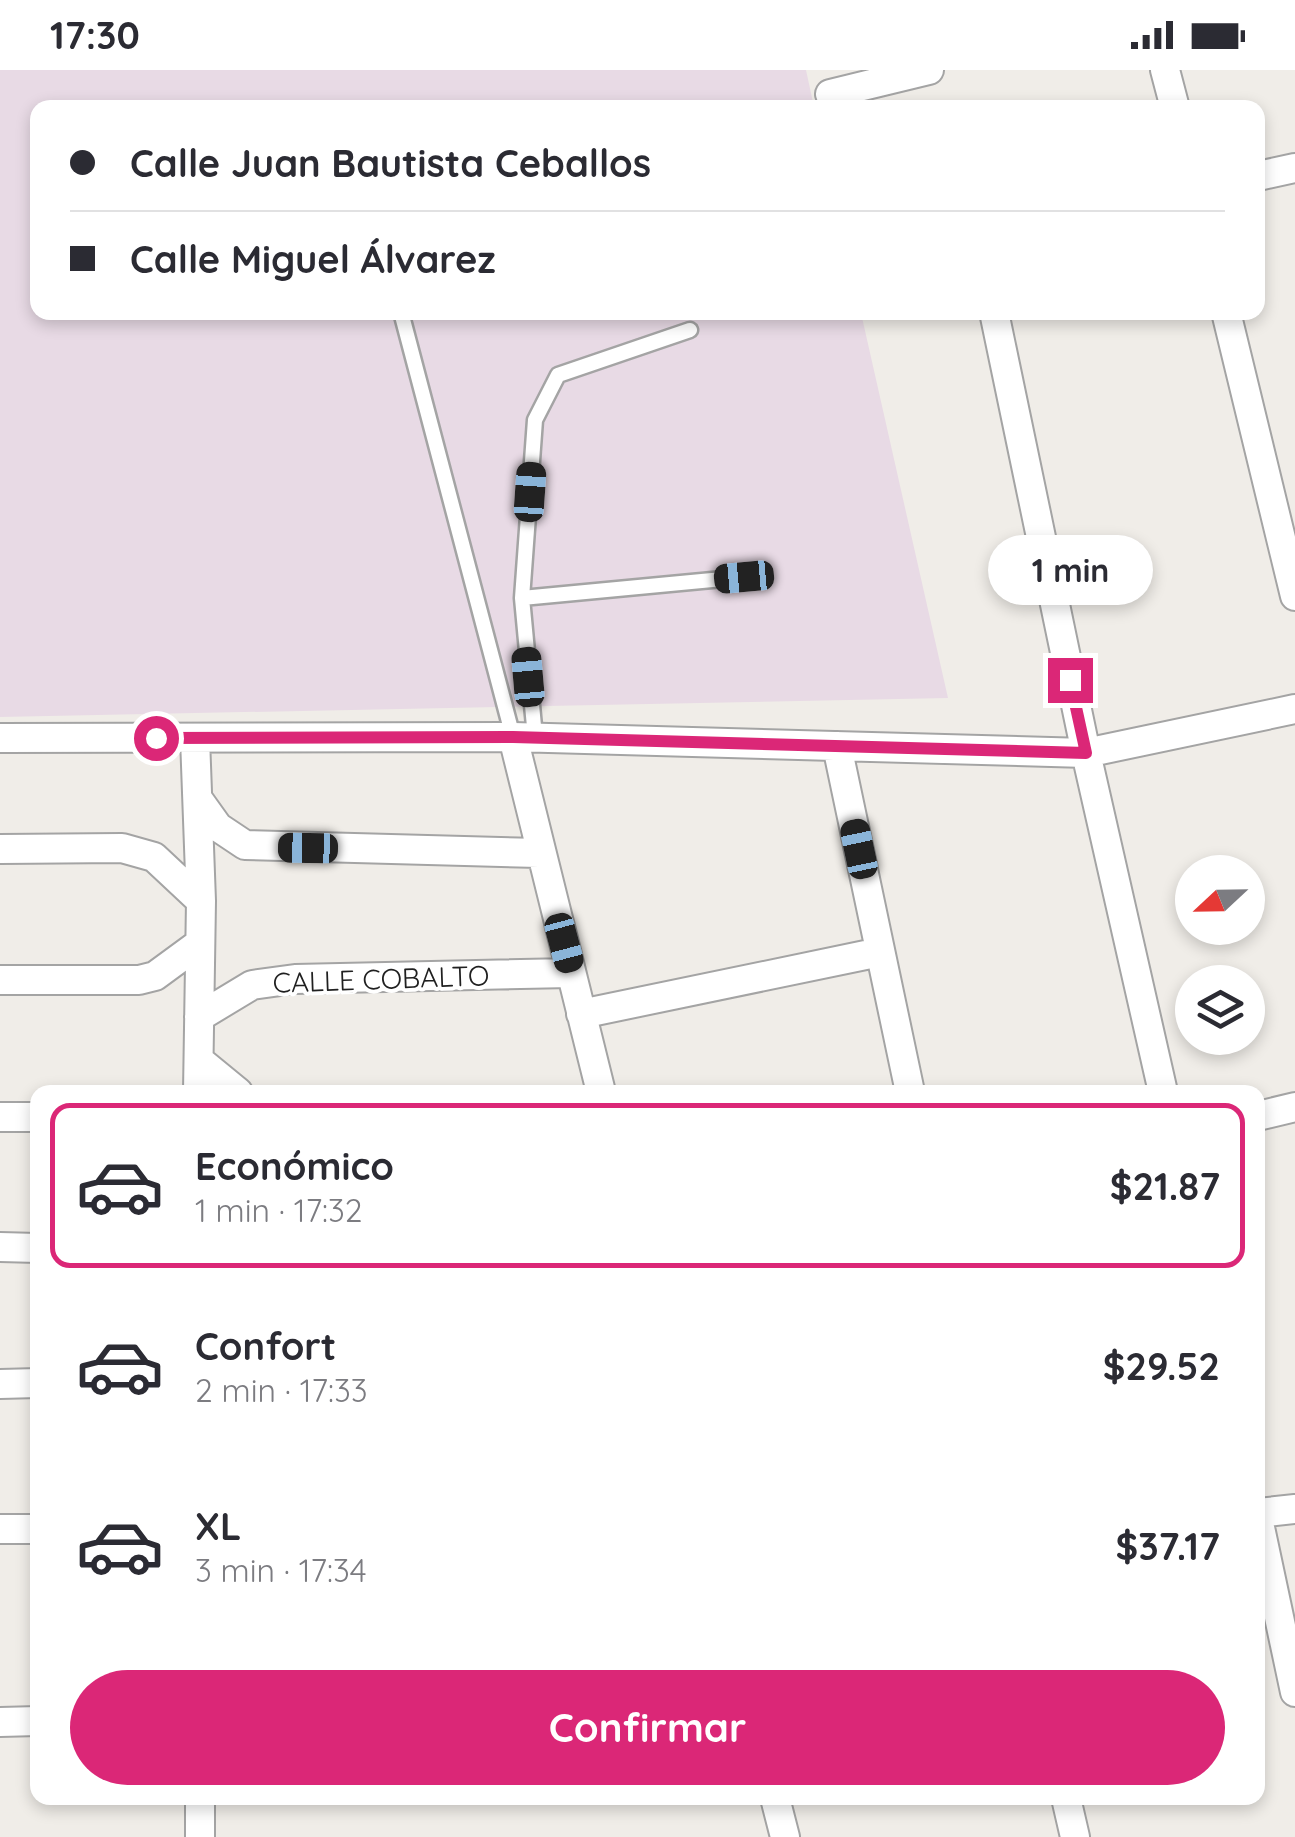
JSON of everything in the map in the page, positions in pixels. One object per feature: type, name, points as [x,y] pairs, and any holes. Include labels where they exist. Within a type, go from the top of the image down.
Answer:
[{"type":"street","points":[[830,94],[930,70]]},
{"type":"street","points":[[1165,70],[1173,100]]},
{"type":"street","points":[[1265,174],[1295,168]]},
{"type":"street","points":[[996,320],[1086,753],[1161,1085]]},
{"type":"street","points":[[1228,320],[1295,596]]},
{"type":"street","points":[[0,738],[524,737],[1086,753],[1295,709]]},
{"type":"street","points":[[524,737],[539,853],[599,1085]]},
{"type":"street","points":[[195,738],[200,901],[198,1085]]},
{"type":"street","points":[[838,746],[908,1085]]},
{"type":"street","points":[[198,798],[218,827],[245,845],[539,853]]},
{"type":"street","points":[[0,849],[122,848],[154,857],[200,901]]},
{"type":"street","points":[[0,980],[139,980],[154,976],[200,943]]},
{"type":"street","points":[[582,1014],[880,952]]},
{"type":"street","name":"CALLE COBALTO","points":[[199,1017],[252,986],[295,979],[572,973]]},
{"type":"street","points":[[199,1060],[229,1085]]},
{"type":"street","points":[[1265,1114],[1295,1107]]},
{"type":"street","points":[[0,1117],[30,1117]]},
{"type":"street","points":[[0,1246],[30,1248]]},
{"type":"street","points":[[0,1384],[30,1384]]},
{"type":"street","points":[[1265,1515],[1295,1509]]},
{"type":"street","points":[[0,1529],[30,1529]]},
{"type":"street","points":[[1265,1549],[1295,1692]]},
{"type":"street","points":[[0,1722],[30,1721]]},
{"type":"street","points":[[200,1805],[200,1837]]},
{"type":"street","points":[[778,1805],[785,1837]]},
{"type":"street","points":[[1068,1805],[1075,1837]]},
{"type":"lane","points":[[404,320],[524,737]]},
{"type":"lane","points":[[524,737],[522,598],[535,420],[558,374],[690,330]]},
{"type":"lane","points":[[522,598],[744,577]]},
{"type":"shaded area","points":[[0,70],[806,70],[812,100],[30,100],[30,320],[863,320],[948,698],[0,717]]},
{"type":"route","points":[[156,738],[513,737],[1086,753],[1070,680]]}]
